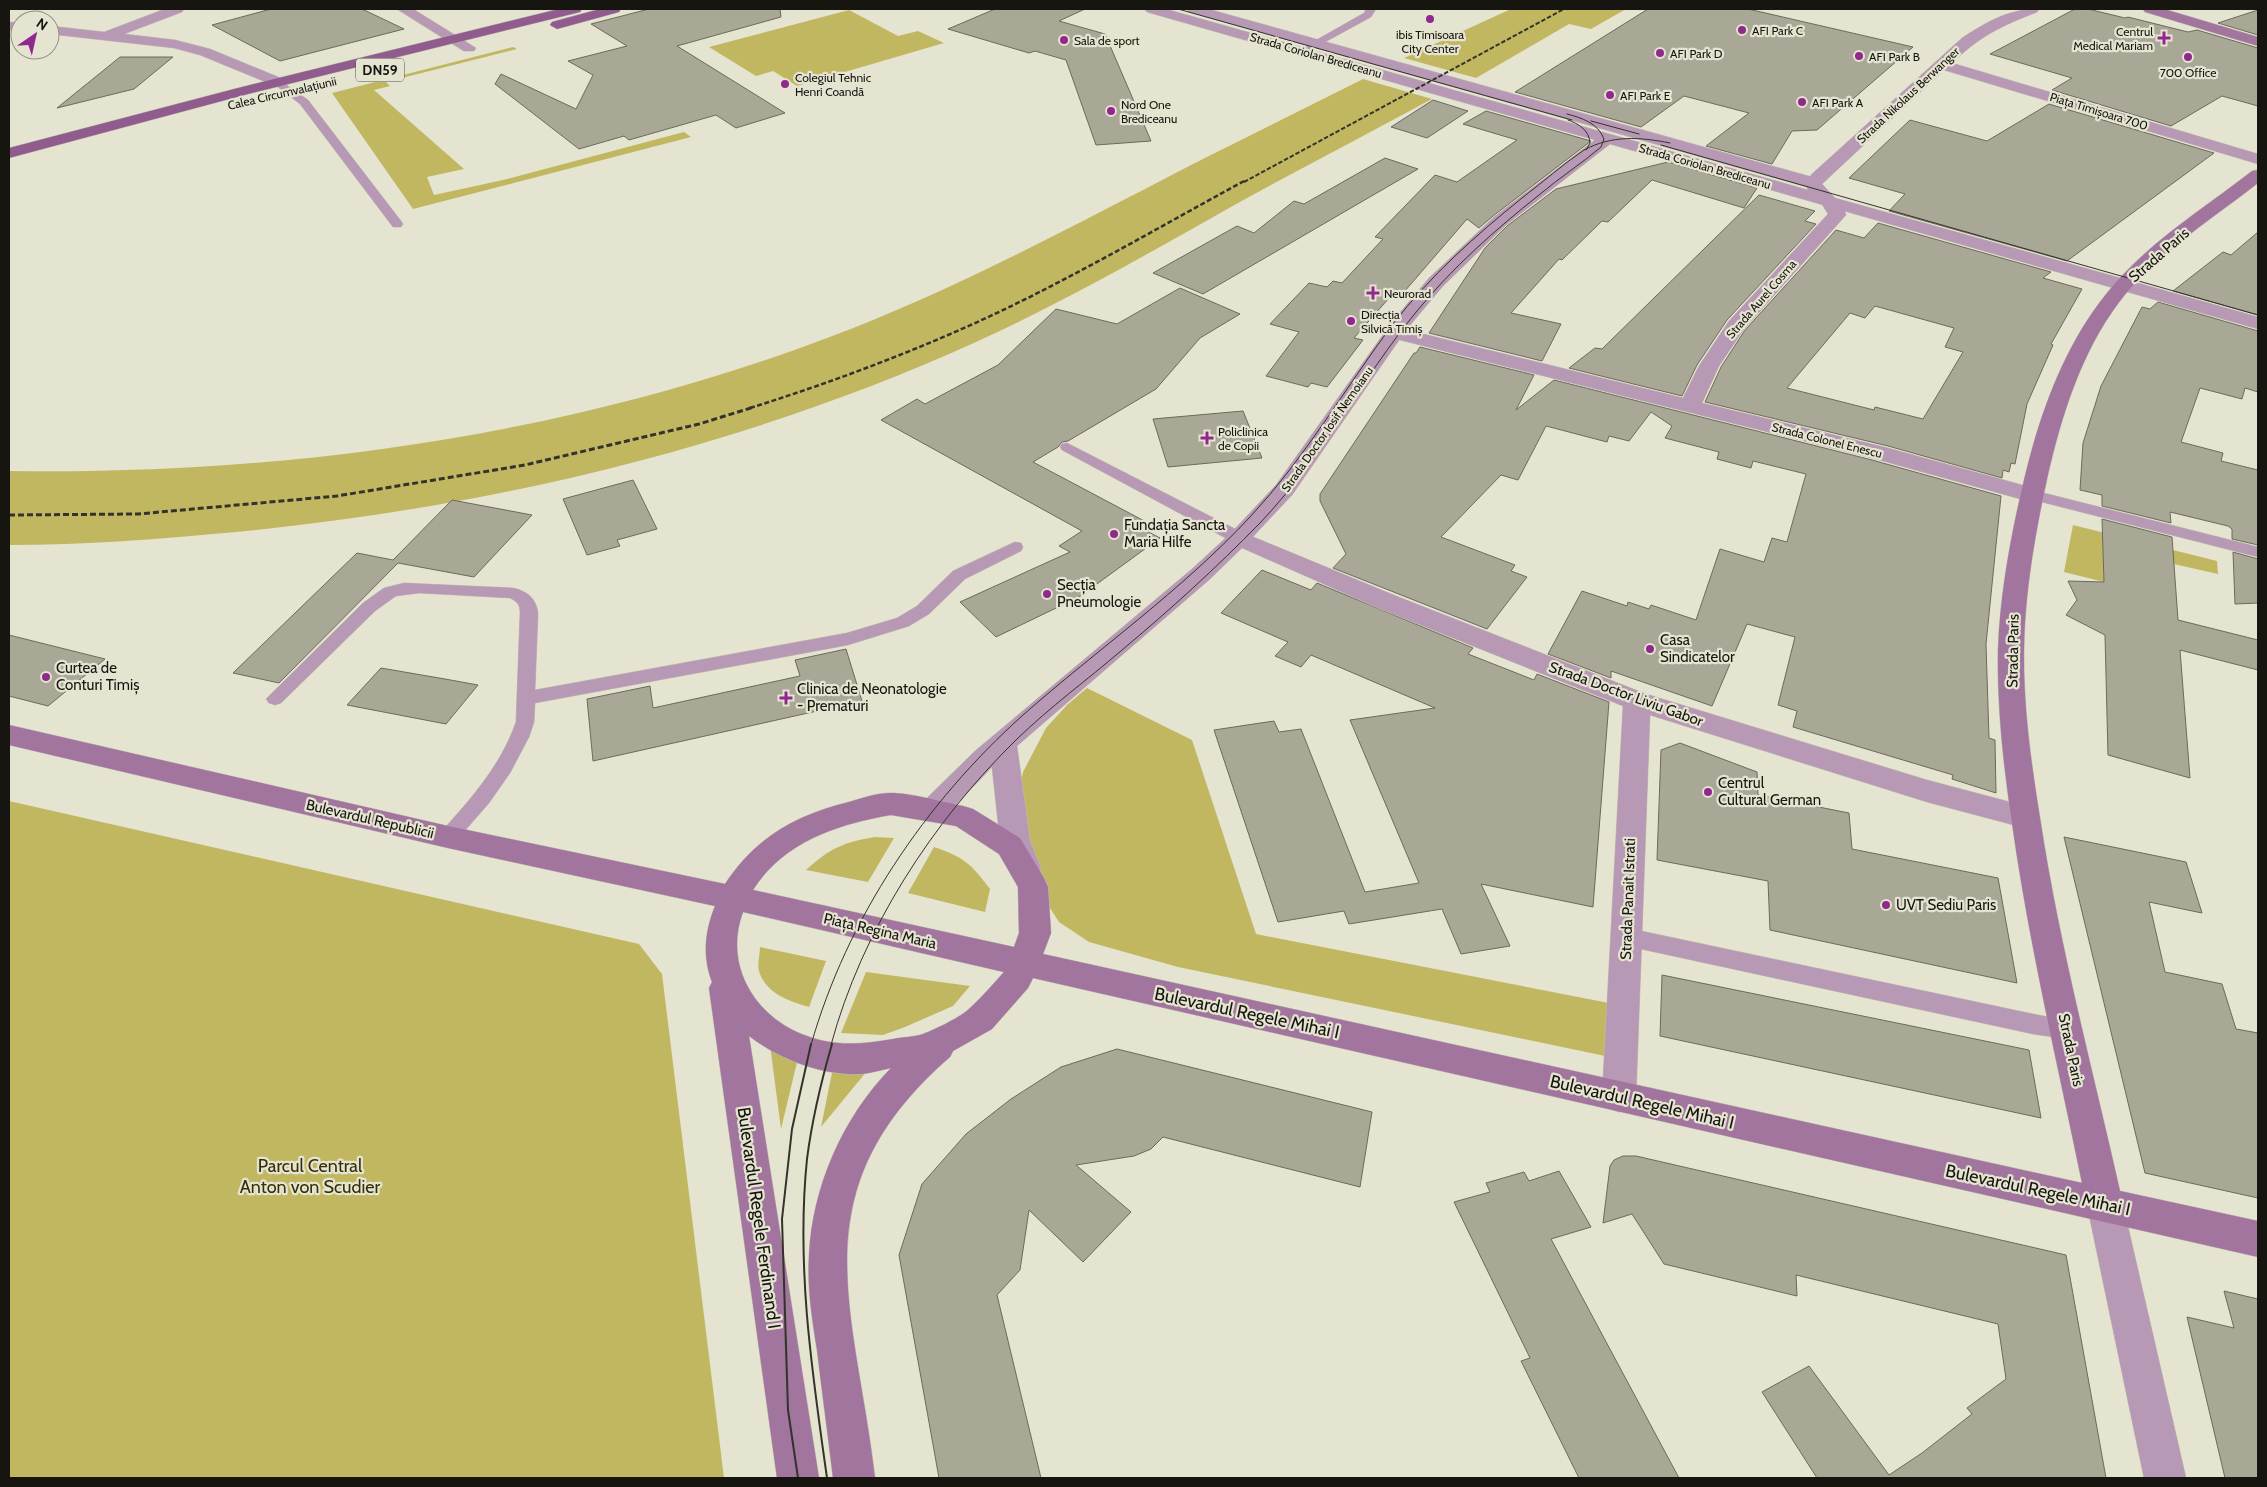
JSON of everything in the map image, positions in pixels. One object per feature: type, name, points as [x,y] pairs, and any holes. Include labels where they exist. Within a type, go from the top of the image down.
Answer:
[{"type":"main road","name":"Calea Circumvalațiunii","points":[[9,154],[168,110],[575,9]]},
{"type":"main road","name":"Calea Circumvalațiunii","points":[[122,124],[175,116],[291,92],[614,9]]},
{"type":"main road","points":[[2150,9],[2258,42]]},
{"type":"main road","name":"Strada Paris","points":[[2105,1205],[2044,928],[2025,817],[2013,705],[2011,651],[2014,602],[2032,495],[2045,442],[2069,376],[2100,317],[2138,269],[2258,175]]},
{"type":"main road","name":"Bulevardul Republicii","points":[[9,735],[448,838],[733,898]]},
{"type":"main road","points":[[854,1478],[829,1299],[828,1245],[835,1198],[850,1154],[874,1113],[901,1080],[952,1037],[979,1020],[1000,1003],[1016,983],[1035,940],[1038,918],[1036,896],[1029,876],[1019,858],[1004,841],[985,827],[964,817],[935,808],[916,805],[873,806],[841,813],[813,823],[770,850],[750,872],[733,898],[727,909],[722,931],[721,957],[726,981],[737,1001],[751,1019],[771,1035],[793,1046],[827,1056],[846,1059],[875,1059],[897,1056],[928,1047],[952,1037]]},
{"type":"main road","name":"Piața Regina Maria","points":[[733,898],[1026,964]]},
{"type":"main road","name":"Bulevardul Regele Ferdinand I","points":[[721,957],[798,1478]]},
{"type":"main road","name":"Bulevardul Regele Mihai I","points":[[1026,964],[2258,1239]]},
{"type":"street","points":[[105,36],[177,9]]},
{"type":"street","points":[[404,9],[468,48]]},
{"type":"street","name":"Strada Coriolan Brediceanu","points":[[1152,9],[1614,134],[1813,183]]},
{"type":"street","name":"Strada Coriolan Brediceanu","points":[[1194,9],[1317,43],[1828,201],[2258,323]]},
{"type":"street","name":"Strada Nikolaus Berwanger","points":[[1813,183],[1973,36],[2001,21],[2032,9]]},
{"type":"street","points":[[60,31],[175,44],[205,52],[278,82]]},
{"type":"street","name":"Piața Timișoara 700","points":[[1941,64],[2256,155]]},
{"type":"street","name":"Strada Doctor Iosif Nemoianu","points":[[935,808],[979,760],[1004,743],[1201,574],[1239,538],[1284,490],[1395,333],[1436,282],[1472,247],[1527,199],[1614,134]]},
{"type":"street","points":[[1813,183],[1816,189],[1828,201]]},
{"type":"street","name":"Strada Aurel Cosma","points":[[1690,406],[1709,366],[1736,325],[1837,215],[1836,209],[1828,201]]},
{"type":"street","name":"Strada Colonel Enescu","points":[[1395,333],[1880,453],[2032,495]]},
{"type":"street","name":"Strada Doctor Liviu Gabor","points":[[1239,538],[1387,602],[1637,701],[1928,791],[2025,817]]},
{"type":"street","name":"Strada Panait Istrati","points":[[1620,1097],[1637,701]]},
{"type":"street","points":[[1004,743],[1015,841],[1029,876]]},
{"type":"street","points":[[2105,1205],[2165,1478]]},
{"type":"lane","points":[[1302,51],[1368,15],[1371,9]]},
{"type":"lane","points":[[278,82],[304,102],[397,224]]},
{"type":"lane","points":[[1067,447],[1239,538]]},
{"type":"lane","name":"Strada Colonel Enescu","points":[[2032,495],[2258,552]]},
{"type":"lane","points":[[526,698],[838,640],[877,631],[903,622],[923,610],[959,575],[1015,547]]},
{"type":"lane","points":[[275,699],[377,599],[390,592],[404,588],[419,588],[498,591],[513,593],[522,597],[528,604],[529,613],[525,722],[521,739],[512,757],[465,819],[448,838]]},
{"type":"lane","points":[[1627,936],[2067,1029]]},
{"type":"green space","points":[[1511,9],[1626,9],[1591,29],[1569,24],[1476,78],[1404,58]]},
{"type":"green space","points":[[849,10],[898,36],[918,31],[944,43],[797,86],[773,71],[756,76],[709,47]]},
{"type":"green space","points":[[513,47],[517,49],[386,82],[390,86],[374,90],[464,169],[427,177],[434,195],[503,180],[684,132],[691,137],[413,209],[332,93]]},
{"type":"green space","points":[[1363,79],[1432,99],[1043,310],[976,342],[887,380],[798,413],[706,442],[614,467],[521,489],[426,507],[236,532],[122,541],[9,545],[9,471],[217,466],[321,457],[424,443],[527,424],[629,401],[729,372],[827,338],[948,287]]},
{"type":"green space","points":[[2073,525],[2217,561],[2218,574],[2103,548],[2104,582],[2064,572]]},
{"type":"green space","points":[[1087,688],[1192,740],[1256,934],[1609,1003],[1605,1056],[1178,967],[1089,942],[1059,922],[1039,891],[1016,803],[1023,772],[1046,728],[1067,705]]},
{"type":"green space","name":"Parcul Central Anton von Scudier","points":[[9,801],[639,944],[662,974],[724,1478],[9,1478]]},
{"type":"green space","points":[[875,837],[894,838],[868,882],[806,870],[838,847]]},
{"type":"green space","points":[[934,847],[953,854],[966,862],[983,880],[990,889],[985,912],[908,893]]},
{"type":"green space","points":[[760,947],[826,961],[809,1007],[779,995],[762,979],[758,969]]},
{"type":"green space","points":[[866,972],[970,986],[953,1006],[905,1027],[883,1035],[841,1033]]},
{"type":"green space","points":[[770,1045],[798,1058],[781,1129]]},
{"type":"green space","points":[[833,1068],[867,1071],[821,1127]]},
{"type":"building","points":[[271,9],[362,9],[404,29],[280,61],[212,25]]},
{"type":"building","points":[[649,9],[780,9],[781,17],[677,46],[785,113],[736,128],[716,115],[629,140],[624,136],[579,149],[495,84],[501,74],[576,109],[593,75],[568,61],[627,46],[591,24]]},
{"type":"building","points":[[995,9],[1085,9],[1059,21],[1105,34],[1151,141],[1096,145],[1066,60],[1035,51],[1029,53],[948,29]]},
{"type":"building","points":[[1648,9],[1748,9],[1913,47],[1817,130],[1792,131],[1772,164],[1706,146],[1749,113],[1684,96],[1641,127],[1515,92]]},
{"type":"building","points":[[2075,9],[2088,9],[2125,18],[2128,17],[2188,32],[2197,30],[2258,48],[2258,106],[2222,96],[2171,126],[2052,90],[2072,78],[1990,54]]},
{"type":"building","points":[[2258,10],[2258,35],[2218,23]]},
{"type":"building","points":[[120,57],[173,57],[134,89],[57,108]]},
{"type":"building","points":[[1433,100],[1468,111],[1427,138],[1391,127]]},
{"type":"building","points":[[2049,104],[2214,153],[2067,261],[1889,211],[1905,194],[1849,178],[1910,120],[1987,141]]},
{"type":"building","points":[[1486,111],[1591,141],[1479,228],[1467,219],[1404,292],[1396,290],[1354,338],[1363,340],[1327,387],[1311,383],[1308,387],[1266,376],[1299,332],[1270,324],[1309,283],[1327,287],[1333,281],[1342,283],[1383,239],[1375,237],[1435,175],[1457,182],[1517,140],[1463,124]]},
{"type":"building","points":[[1385,158],[1418,169],[1203,294],[1153,273],[1237,226],[1254,233],[1294,201],[1304,204]]},
{"type":"building","points":[[1668,162],[1757,188],[1744,208],[1652,180],[1608,222],[1602,221],[1562,260],[1559,259],[1511,313],[1561,324],[1542,361],[1429,333],[1485,248],[1507,226],[1556,189]]},
{"type":"building","points":[[1759,195],[1815,211],[1805,221],[1816,224],[1727,320],[1697,365],[1682,396],[1569,368],[1595,348],[1602,349]]},
{"type":"building","points":[[1878,223],[2051,272],[2043,278],[2082,289],[2051,344],[2053,345],[2027,404],[2015,464],[2011,463],[2009,472],[2003,470],[2002,478],[1888,446],[1705,402],[1721,367],[1745,330],[1836,230],[1864,238]],"holes":[[[1875,306],[1954,328],[1945,347],[1963,352],[1923,419],[1875,407],[1874,410],[1787,388],[1850,313],[1865,318]]]},
{"type":"building","points":[[2258,232],[2258,315],[2173,291],[2223,252],[2231,255]]},
{"type":"building","points":[[1180,288],[1240,314],[1200,338],[1156,389],[1068,441],[1062,442],[1058,447],[1033,462],[1150,524],[1143,529],[1160,538],[1079,597],[996,637],[960,602],[1070,552],[1059,546],[1082,531],[881,420],[917,399],[925,404],[998,365],[1056,309],[1117,324]]},
{"type":"building","points":[[2158,302],[2258,331],[2258,392],[2245,388],[2242,399],[2200,388],[2181,442],[2223,453],[2221,461],[2258,470],[2258,545],[2232,539],[2232,529],[2228,526],[2170,512],[2171,523],[2102,506],[2102,495],[2080,490],[2083,443],[2101,386],[2142,307],[2150,309]]},
{"type":"building","points":[[1420,347],[1534,375],[1516,410],[1554,380],[1872,460],[2001,496],[1986,644],[1989,738],[1995,740],[1996,793],[1952,779],[1953,775],[1793,727],[1797,711],[1778,705],[1795,637],[1747,624],[1712,706],[1611,671],[1611,678],[1548,654],[1582,591],[1627,606],[1628,602],[1649,609],[1651,605],[1696,620],[1720,549],[1764,562],[1772,538],[1787,542],[1806,474],[1753,461],[1751,468],[1717,459],[1719,452],[1665,438],[1672,426],[1651,412],[1629,441],[1609,436],[1607,442],[1546,426],[1518,480],[1501,475],[1441,537],[1515,565],[1511,571],[1527,577],[1487,629],[1333,568],[1346,554],[1320,501],[1320,494],[1414,353]]},
{"type":"building","name":"Policlinica de Copii","points":[[1243,411],[1262,458],[1168,467],[1153,419]]},
{"type":"building","points":[[633,480],[657,529],[617,540],[620,546],[587,555],[563,499]]},
{"type":"building","points":[[452,500],[532,515],[474,577],[398,563],[279,683],[233,673],[357,553],[393,560]]},
{"type":"building","points":[[2102,519],[2172,537],[2178,620],[2258,640],[2258,670],[2180,650],[2190,778],[2108,755],[2105,635],[2066,615],[2077,600],[2068,581],[2104,582]]},
{"type":"building","points":[[2233,552],[2258,559],[2258,603],[2235,604]]},
{"type":"building","points":[[1262,570],[1311,590],[1317,583],[1473,648],[1468,654],[1534,680],[1537,674],[1609,702],[1593,907],[1481,884],[1510,946],[1461,954],[1442,909],[1349,924],[1344,911],[1278,922],[1214,730],[1274,721],[1279,732],[1301,729],[1365,892],[1419,883],[1350,720],[1435,708],[1311,655],[1301,667],[1275,656],[1288,642],[1221,613]]},
{"type":"building","name":"Curtea de Conturi Timiș","points":[[9,635],[105,659],[48,706],[9,696]]},
{"type":"building","points":[[846,649],[862,701],[593,761],[587,699],[650,686],[653,708],[800,676],[795,660]]},
{"type":"building","points":[[381,668],[478,685],[446,724],[347,705]]},
{"type":"building","name":"UVT Sediu Paris","points":[[1680,743],[1757,772],[1758,795],[1849,813],[1852,849],[1998,878],[2017,983],[1770,930],[1768,881],[1657,860],[1661,750]]},
{"type":"building","points":[[2064,837],[2186,862],[2202,913],[2149,902],[2165,972],[2222,984],[2236,1029],[2258,1033],[2258,1198],[2145,1173]]},
{"type":"building","points":[[1662,975],[2029,1050],[2041,1118],[1660,1036]]},
{"type":"building","points":[[1117,1049],[1372,1112],[1360,1187],[1163,1137],[1151,1149],[1134,1156],[1076,1165],[1131,1212],[1083,1262],[1029,1210],[1020,1270],[997,1295],[1041,1478],[939,1478],[899,1255],[922,1184],[966,1134],[1011,1099],[1061,1067]]},
{"type":"building","points":[[1623,1156],[1636,1156],[2066,1255],[2106,1478],[1817,1478],[1762,1392],[1809,1366],[1889,1475],[1922,1453],[1972,1414],[1967,1408],[2006,1379],[1998,1324],[1796,1275],[1797,1296],[1664,1264],[1632,1214],[1603,1223],[1610,1166],[1614,1160]]},
{"type":"building","points":[[1559,1171],[1591,1227],[1551,1239],[1679,1478],[1579,1478],[1521,1361],[1530,1358],[1454,1202],[1490,1192],[1486,1183],[1524,1172],[1529,1181]]},
{"type":"building","points":[[2224,1291],[2258,1299],[2258,1478],[2225,1478],[2187,1317],[2234,1328]]},
{"type":"tram line","points":[[1178,9],[1572,120]]},
{"type":"tram line","points":[[1567,114],[1584,119],[1594,125],[1604,139],[1603,143]]},
{"type":"tram line","points":[[1568,120],[1580,126],[1588,134],[1590,143],[1587,149]]},
{"type":"tram line","points":[[1591,121],[1639,134]]},
{"type":"tram line","points":[[1603,143],[1626,139],[1648,139],[1670,143]]},
{"type":"tram line","points":[[831,1045],[844,1002],[861,960],[881,920],[904,880],[956,806],[1017,739],[1175,604],[1260,523],[1322,446],[1377,364],[1431,295],[1491,235],[1601,147],[1603,143]]},
{"type":"tram line","points":[[1587,149],[1603,143]]},
{"type":"tram line","points":[[1661,145],[2258,315]]},
{"type":"tram line","points":[[811,1045],[826,998],[868,908],[894,865],[922,825],[954,786],[987,749],[1023,715],[1168,595],[1224,544],[1289,471],[1375,348],[1422,289],[1504,212],[1587,149]]},
{"type":"tram line","points":[[798,1478],[788,1410],[782,1219],[792,1129],[811,1044]]},
{"type":"tram line","points":[[827,1478],[811,1359],[803,1239],[804,1199],[809,1144],[817,1101],[832,1044]]},
{"type":"railway","points":[[1244,182],[1564,9]]},
{"type":"railway","points":[[750,408],[874,365],[986,318],[1099,261],[1246,180]]},
{"type":"railway","points":[[9,515],[138,514],[337,496],[525,465],[699,424],[754,407]]},
{"type":"place","name":"ibis Timisoara City Center","points":[[1430,19]]},
{"type":"place","name":"AFI Park C","points":[[1742,30]]},
{"type":"place","name":"Centrul Medical Mariam","points":[[2164,38]]},
{"type":"place","name":"Sala de sport","points":[[1064,40]]},
{"type":"place","name":"AFI Park D","points":[[1660,53]]},
{"type":"place","name":"AFI Park B","points":[[1859,56]]},
{"type":"place","name":"700 Office","points":[[2188,57]]},
{"type":"place","name":"Colegiul Tehnic Henri Coandă","points":[[785,84]]},
{"type":"place","name":"AFI Park E","points":[[1610,95]]},
{"type":"place","name":"AFI Park A","points":[[1802,102]]},
{"type":"place","name":"Nord One Brediceanu","points":[[1111,111]]},
{"type":"place","name":"Neurorad","points":[[1373,293]]},
{"type":"place","name":"Direcția Silvică Timiș","points":[[1351,321]]},
{"type":"place","name":"Policlinica de Copii","points":[[1207,438]]},
{"type":"place","name":"Fundația Sancta Maria Hilfe","points":[[1114,534]]},
{"type":"place","name":"Secția Pneumologie","points":[[1047,594]]},
{"type":"place","name":"Casa Sindicatelor","points":[[1650,649]]},
{"type":"place","name":"Curtea de Conturi Timiș","points":[[46,677]]},
{"type":"place","name":"Clinica de Neonatologie - Prematuri","points":[[786,698]]},
{"type":"place","name":"Centrul Cultural German","points":[[1708,792]]},
{"type":"place","name":"UVT Sediu Paris","points":[[1886,905]]}]
